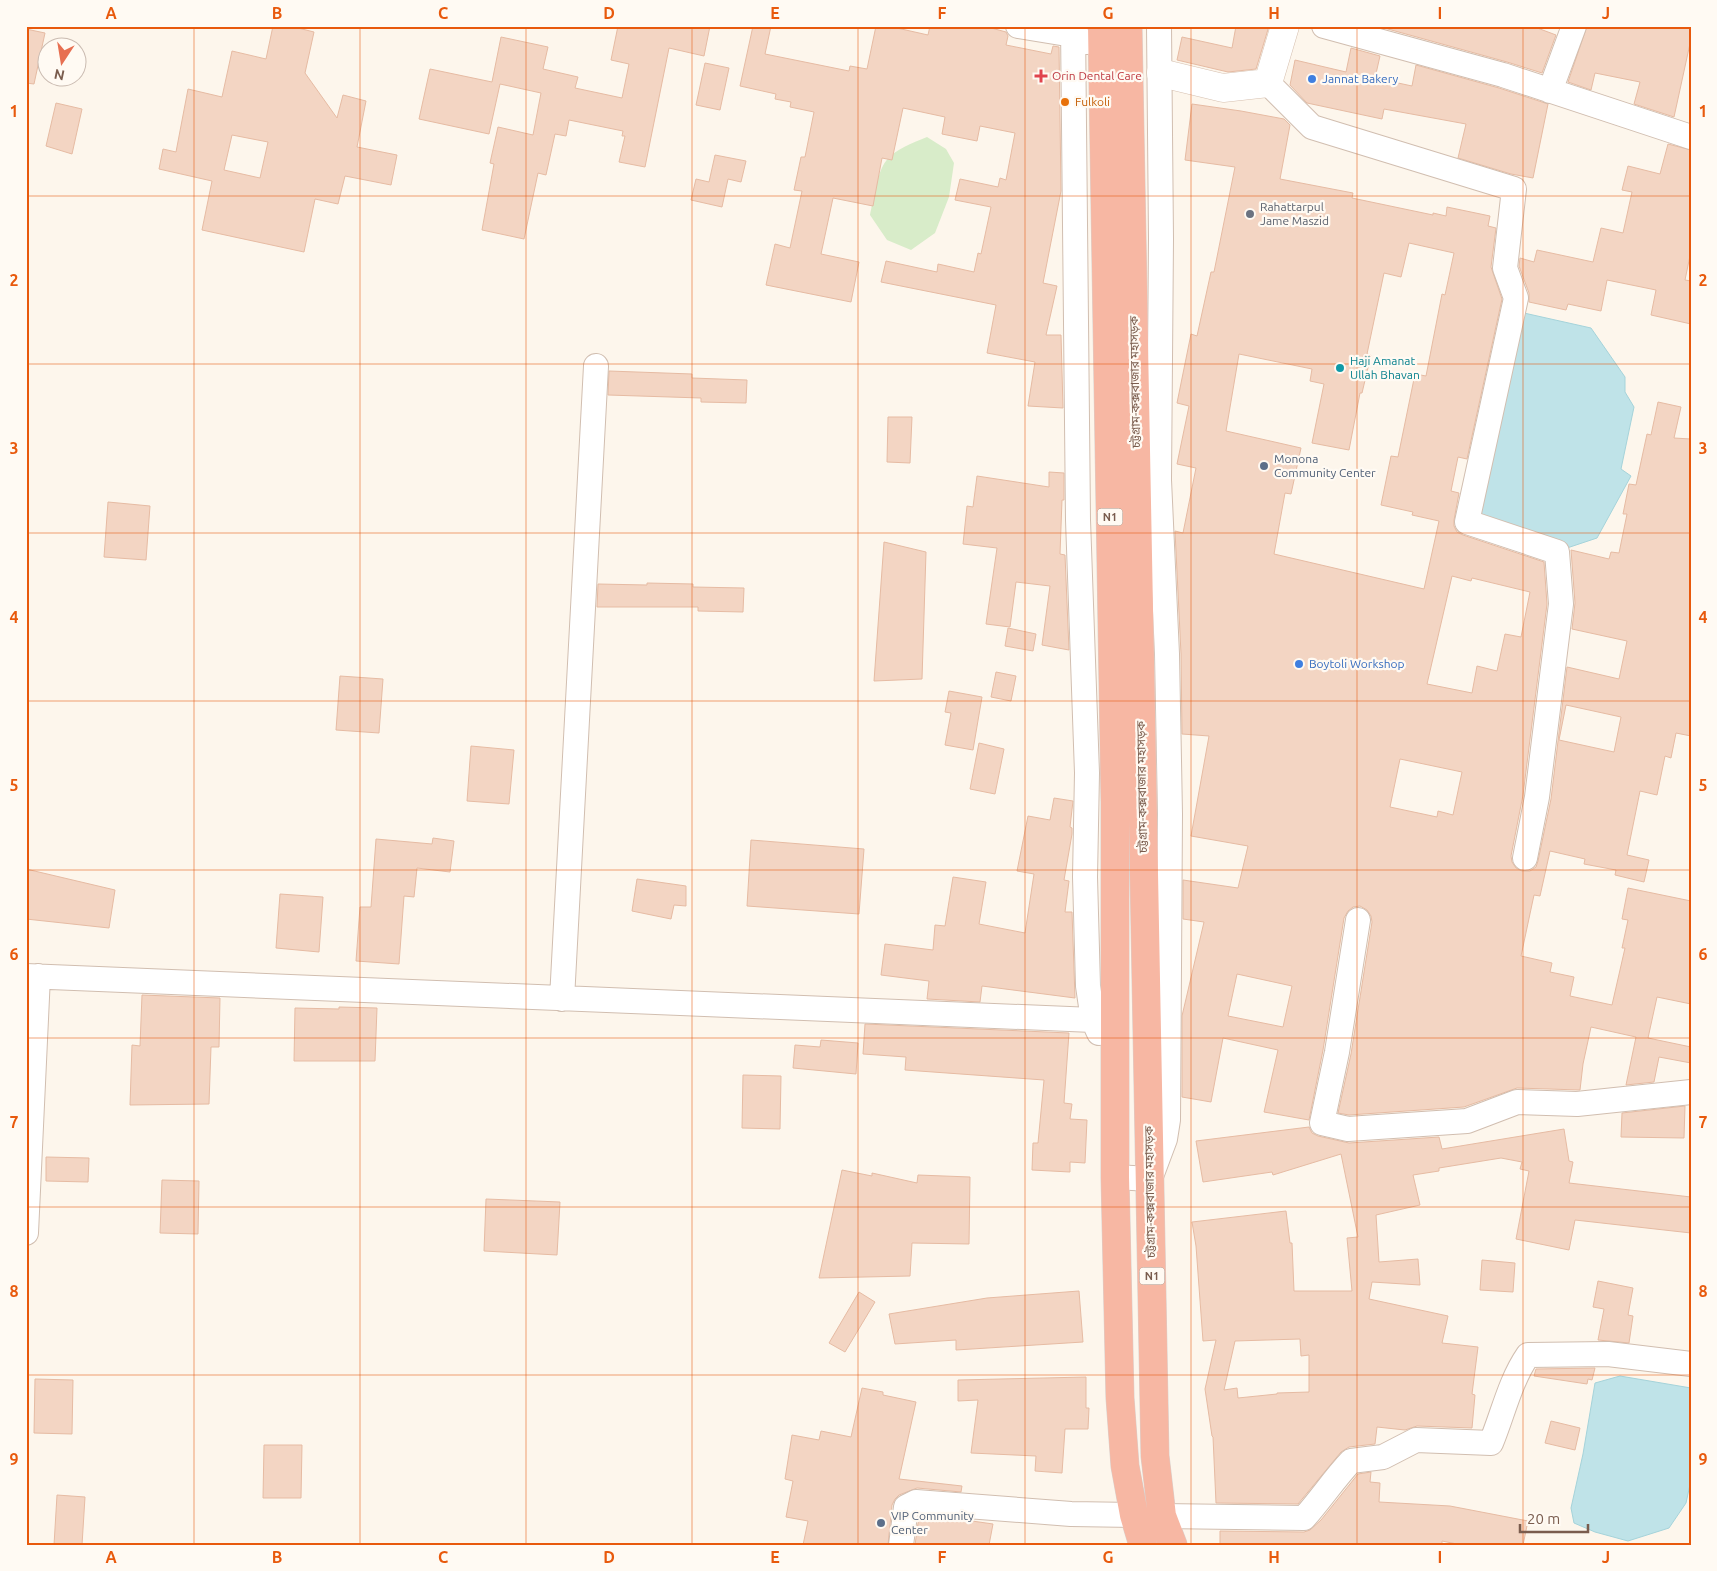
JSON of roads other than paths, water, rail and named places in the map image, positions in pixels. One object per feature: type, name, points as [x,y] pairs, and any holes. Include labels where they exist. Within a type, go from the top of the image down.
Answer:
[{"type":"highway","name":"চট্টগ্রাম-কক্সবাজার মহাসড়ক","points":[[1128,26],[1155,1456],[1162,1516],[1173,1545]]},
{"type":"highway","name":"N1","points":[[1084,33],[1115,802],[1115,1177],[1120,1398],[1125,1466],[1134,1515],[1143,1545]]},
{"type":"street","points":[[1018,26],[1027,29],[1084,33],[1078,520],[1087,773],[1085,876],[1088,986],[1093,1020],[1115,1064]]},
{"type":"street","points":[[1115,1177],[1150,1179],[1165,1138],[1168,1111],[1170,814],[1167,654],[1159,480],[1152,69],[1159,26]]},
{"type":"street","points":[[1268,83],[1286,26]]},
{"type":"street","points":[[1324,26],[1503,75],[1691,136]]},
{"type":"street","points":[[1550,91],[1574,26]]},
{"type":"street","points":[[1152,69],[1223,88],[1268,83]]},
{"type":"street","points":[[1268,83],[1312,127],[1514,189],[1505,268],[1516,298],[1467,522],[1557,552],[1561,604],[1537,797],[1525,858]]},
{"type":"street","points":[[562,998],[596,366]]},
{"type":"street","points":[[1358,920],[1337,1052],[1322,1123],[1348,1129],[1467,1121],[1517,1102],[1577,1104],[1691,1092]]},
{"type":"street","points":[[26,1234],[32,976],[1093,1020]]},
{"type":"street","points":[[1162,1516],[1304,1518],[1351,1461],[1383,1457],[1416,1440],[1491,1443],[1500,1423],[1518,1369],[1528,1355],[1608,1354],[1691,1364]]},
{"type":"street","points":[[901,1545],[906,1507],[916,1502],[1071,1514],[1134,1515]]},
{"type":"water","points":[[1524,313],[1591,328],[1625,377],[1625,392],[1634,407],[1621,469],[1631,476],[1597,538],[1561,550],[1477,520]]},
{"type":"water","points":[[1620,1376],[1691,1388],[1691,1480],[1686,1503],[1669,1528],[1628,1541],[1595,1532],[1574,1523],[1571,1508],[1583,1454],[1595,1383]]},
{"type":"place","name":"Orin Dental Care","points":[[1041,76]]},
{"type":"place","name":"Jannat Bakery","points":[[1312,79]]},
{"type":"place","name":"Fulkoli","points":[[1065,102]]},
{"type":"place","name":"Rahattarpul Jame Maszid","points":[[1250,214]]},
{"type":"place","name":"Haji Amanat Ullah Bhavan","points":[[1340,368]]},
{"type":"place","name":"Monona Community Center","points":[[1264,466]]},
{"type":"place","name":"Boytoli Workshop","points":[[1299,664]]},
{"type":"place","name":"VIP Community Center","points":[[881,1523]]}]
